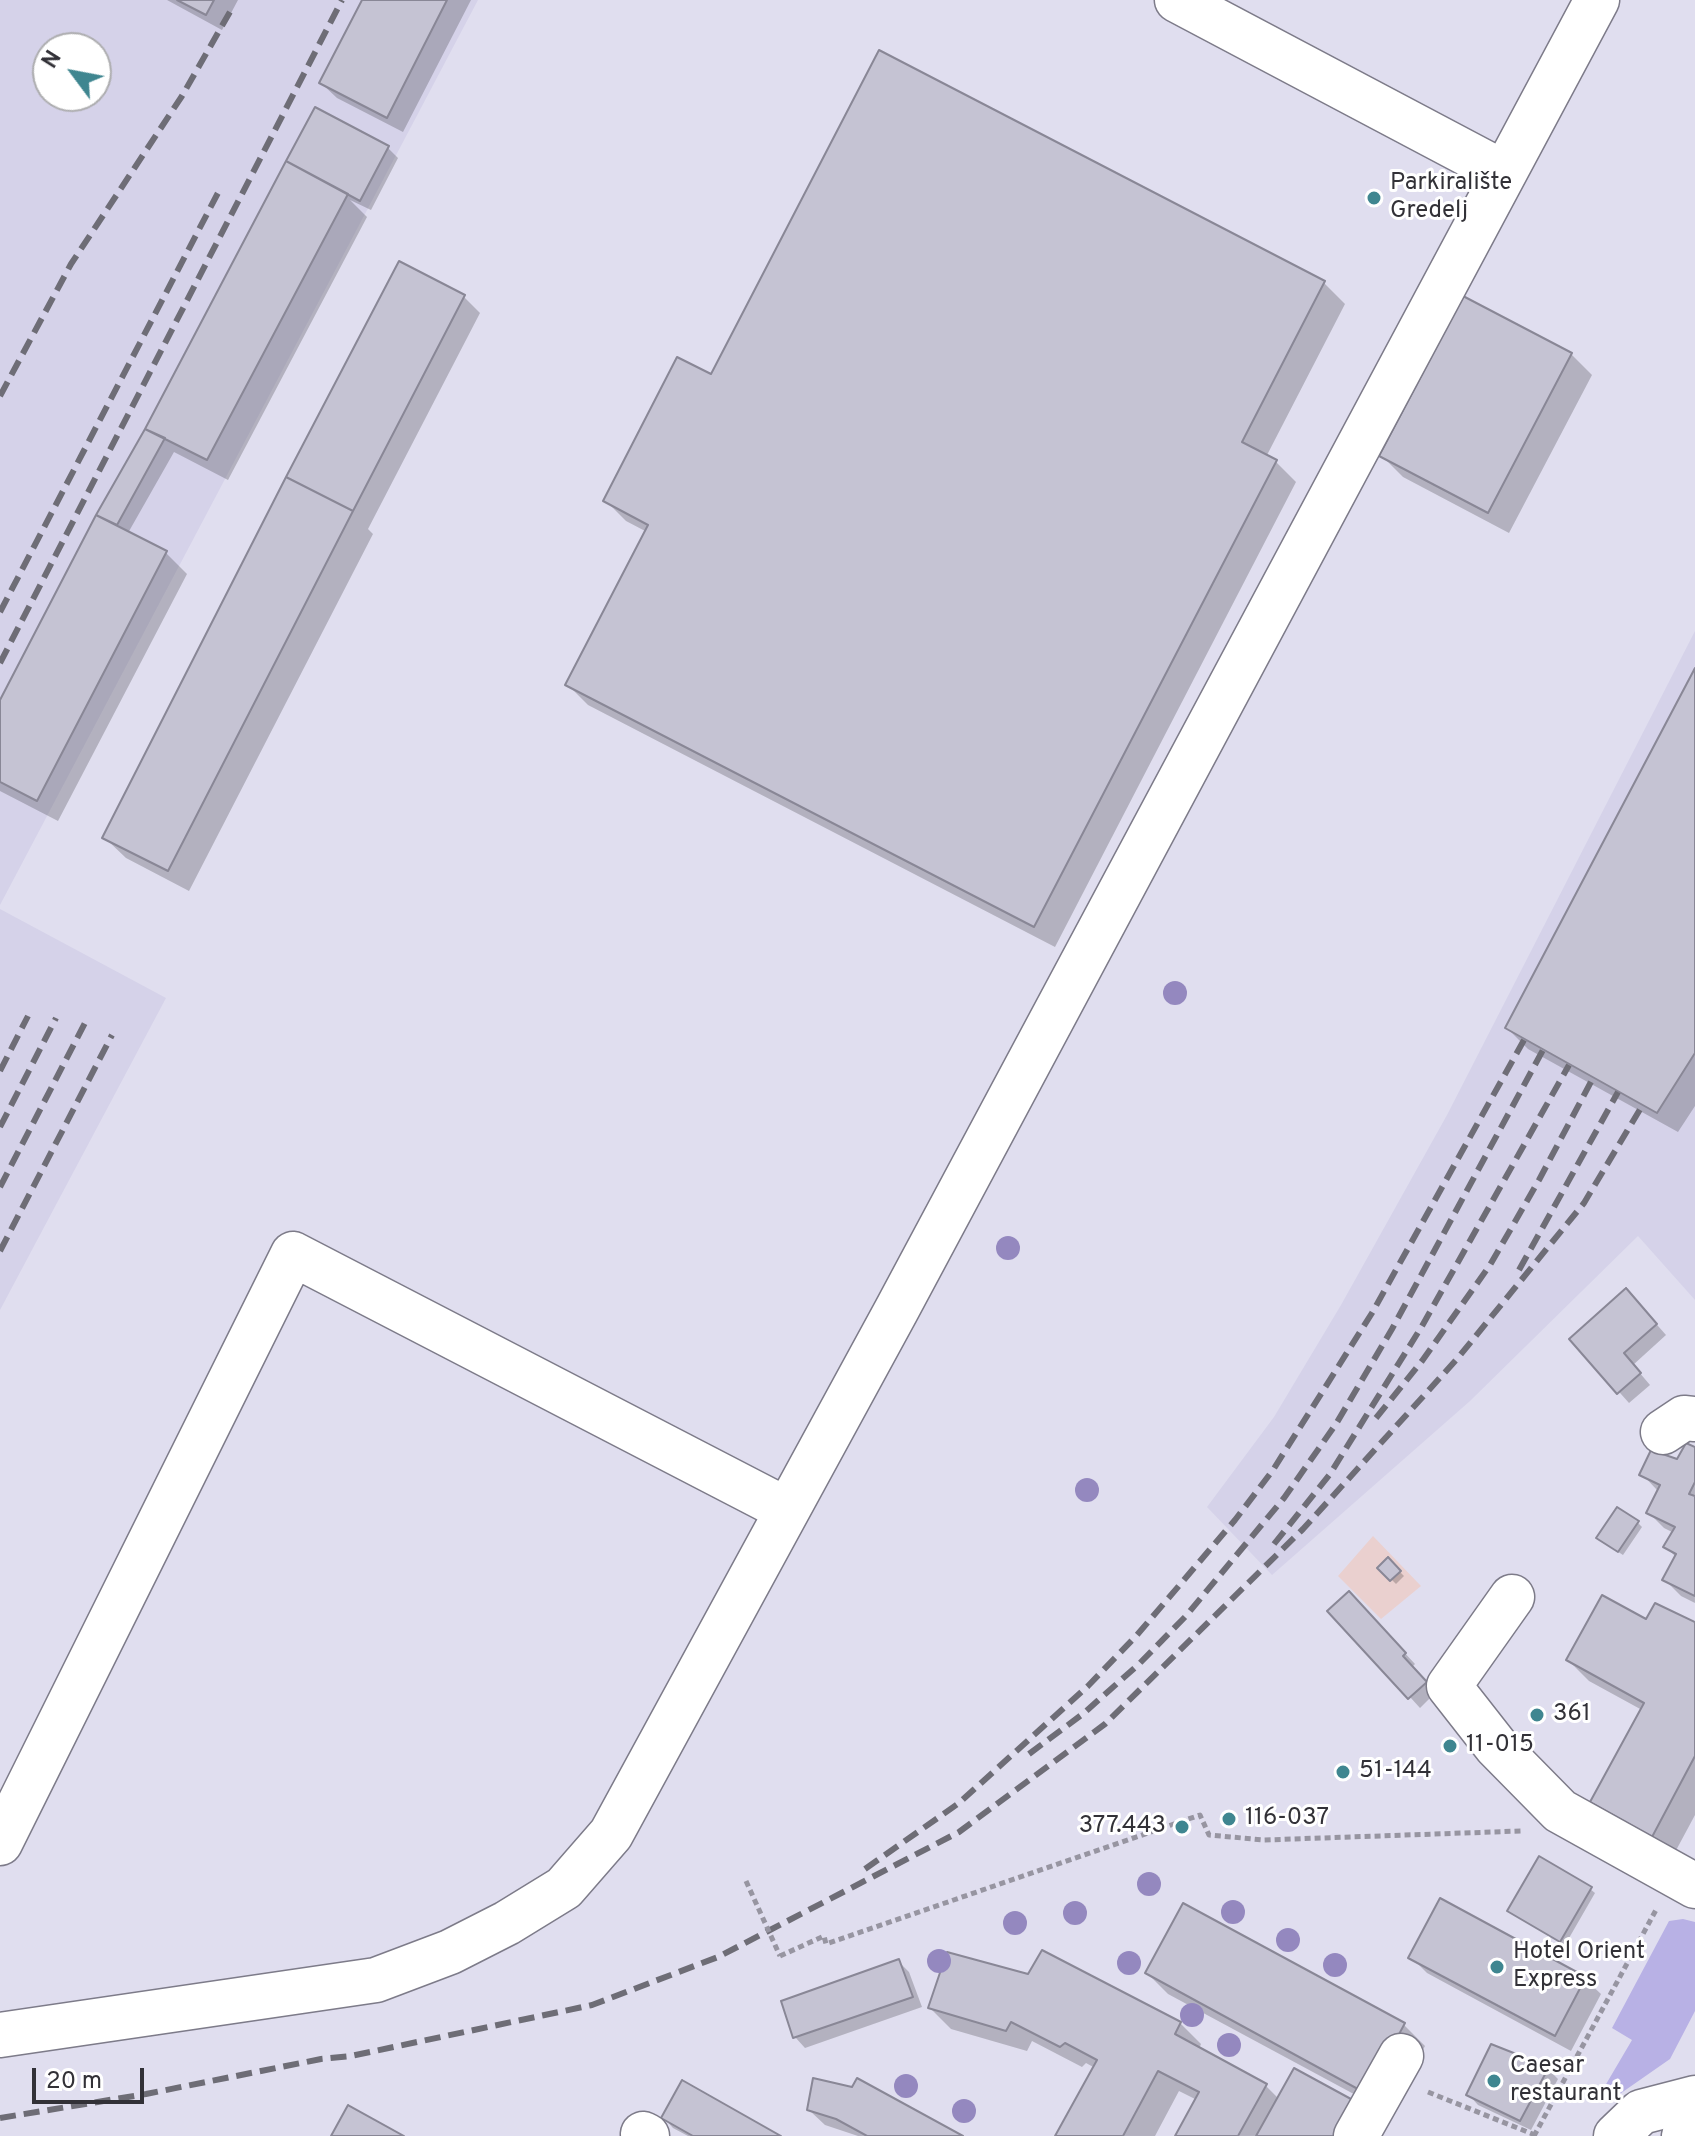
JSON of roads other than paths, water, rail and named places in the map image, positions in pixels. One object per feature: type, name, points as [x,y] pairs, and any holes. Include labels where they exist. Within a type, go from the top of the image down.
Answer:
[{"type":"street","points":[[1177,0],[1504,173]]},
{"type":"street","points":[[0,2035],[376,1980],[450,1952],[507,1923],[564,1888],[611,1834],[1597,0]]},
{"type":"street","points":[[0,1843],[293,1254],[787,1510]]},
{"type":"street","points":[[1512,1597],[1449,1686],[1496,1746],[1560,1811],[1685,1880]]},
{"type":"street","points":[[1356,2136],[1396,2067]]},
{"type":"street","points":[[1616,2136],[1641,2112],[1695,2098]]},
{"type":"street","points":[[1684,2136],[1695,2116]]},
{"type":"railway","points":[[0,663],[342,0]]},
{"type":"railway","points":[[0,396],[71,264],[182,96],[231,10]]},
{"type":"railway","points":[[0,612],[220,189]]},
{"type":"railway","points":[[0,1071],[28,1016]]},
{"type":"railway","points":[[0,1127],[56,1018]]},
{"type":"railway","points":[[0,1187],[87,1019]]},
{"type":"railway","points":[[0,1251],[112,1035]]},
{"type":"railway","points":[[865,1869],[959,1803],[1088,1686],[1137,1635],[1235,1520],[1273,1470],[1372,1313],[1524,1040]]},
{"type":"railway","points":[[1029,1754],[1084,1713],[1139,1664],[1185,1617],[1284,1498],[1336,1424],[1392,1329],[1543,1050]]},
{"type":"railway","points":[[1274,1544],[1330,1474],[1422,1326],[1569,1065]]},
{"type":"railway","points":[[1376,1418],[1422,1361],[1490,1265],[1593,1078]]},
{"type":"railway","points":[[1519,1270],[1618,1092]]},
{"type":"railway","points":[[0,2118],[351,2056],[592,2005],[718,1957],[959,1832],[1105,1724],[1303,1529],[1457,1359],[1584,1203],[1642,1106]]},
{"type":"place","name":"Parkiralište Gredelj","points":[[1374,198]]},
{"type":"place","name":"361","points":[[1537,1715]]},
{"type":"place","name":"11-015","points":[[1450,1746]]},
{"type":"place","name":"51-144","points":[[1343,1772]]},
{"type":"place","name":"116-037","points":[[1229,1819]]},
{"type":"place","name":"377.443","points":[[1182,1827]]},
{"type":"place","name":"Hotel Orient Express","points":[[1497,1967]]},
{"type":"place","name":"Caesar restaurant","points":[[1494,2081]]}]
